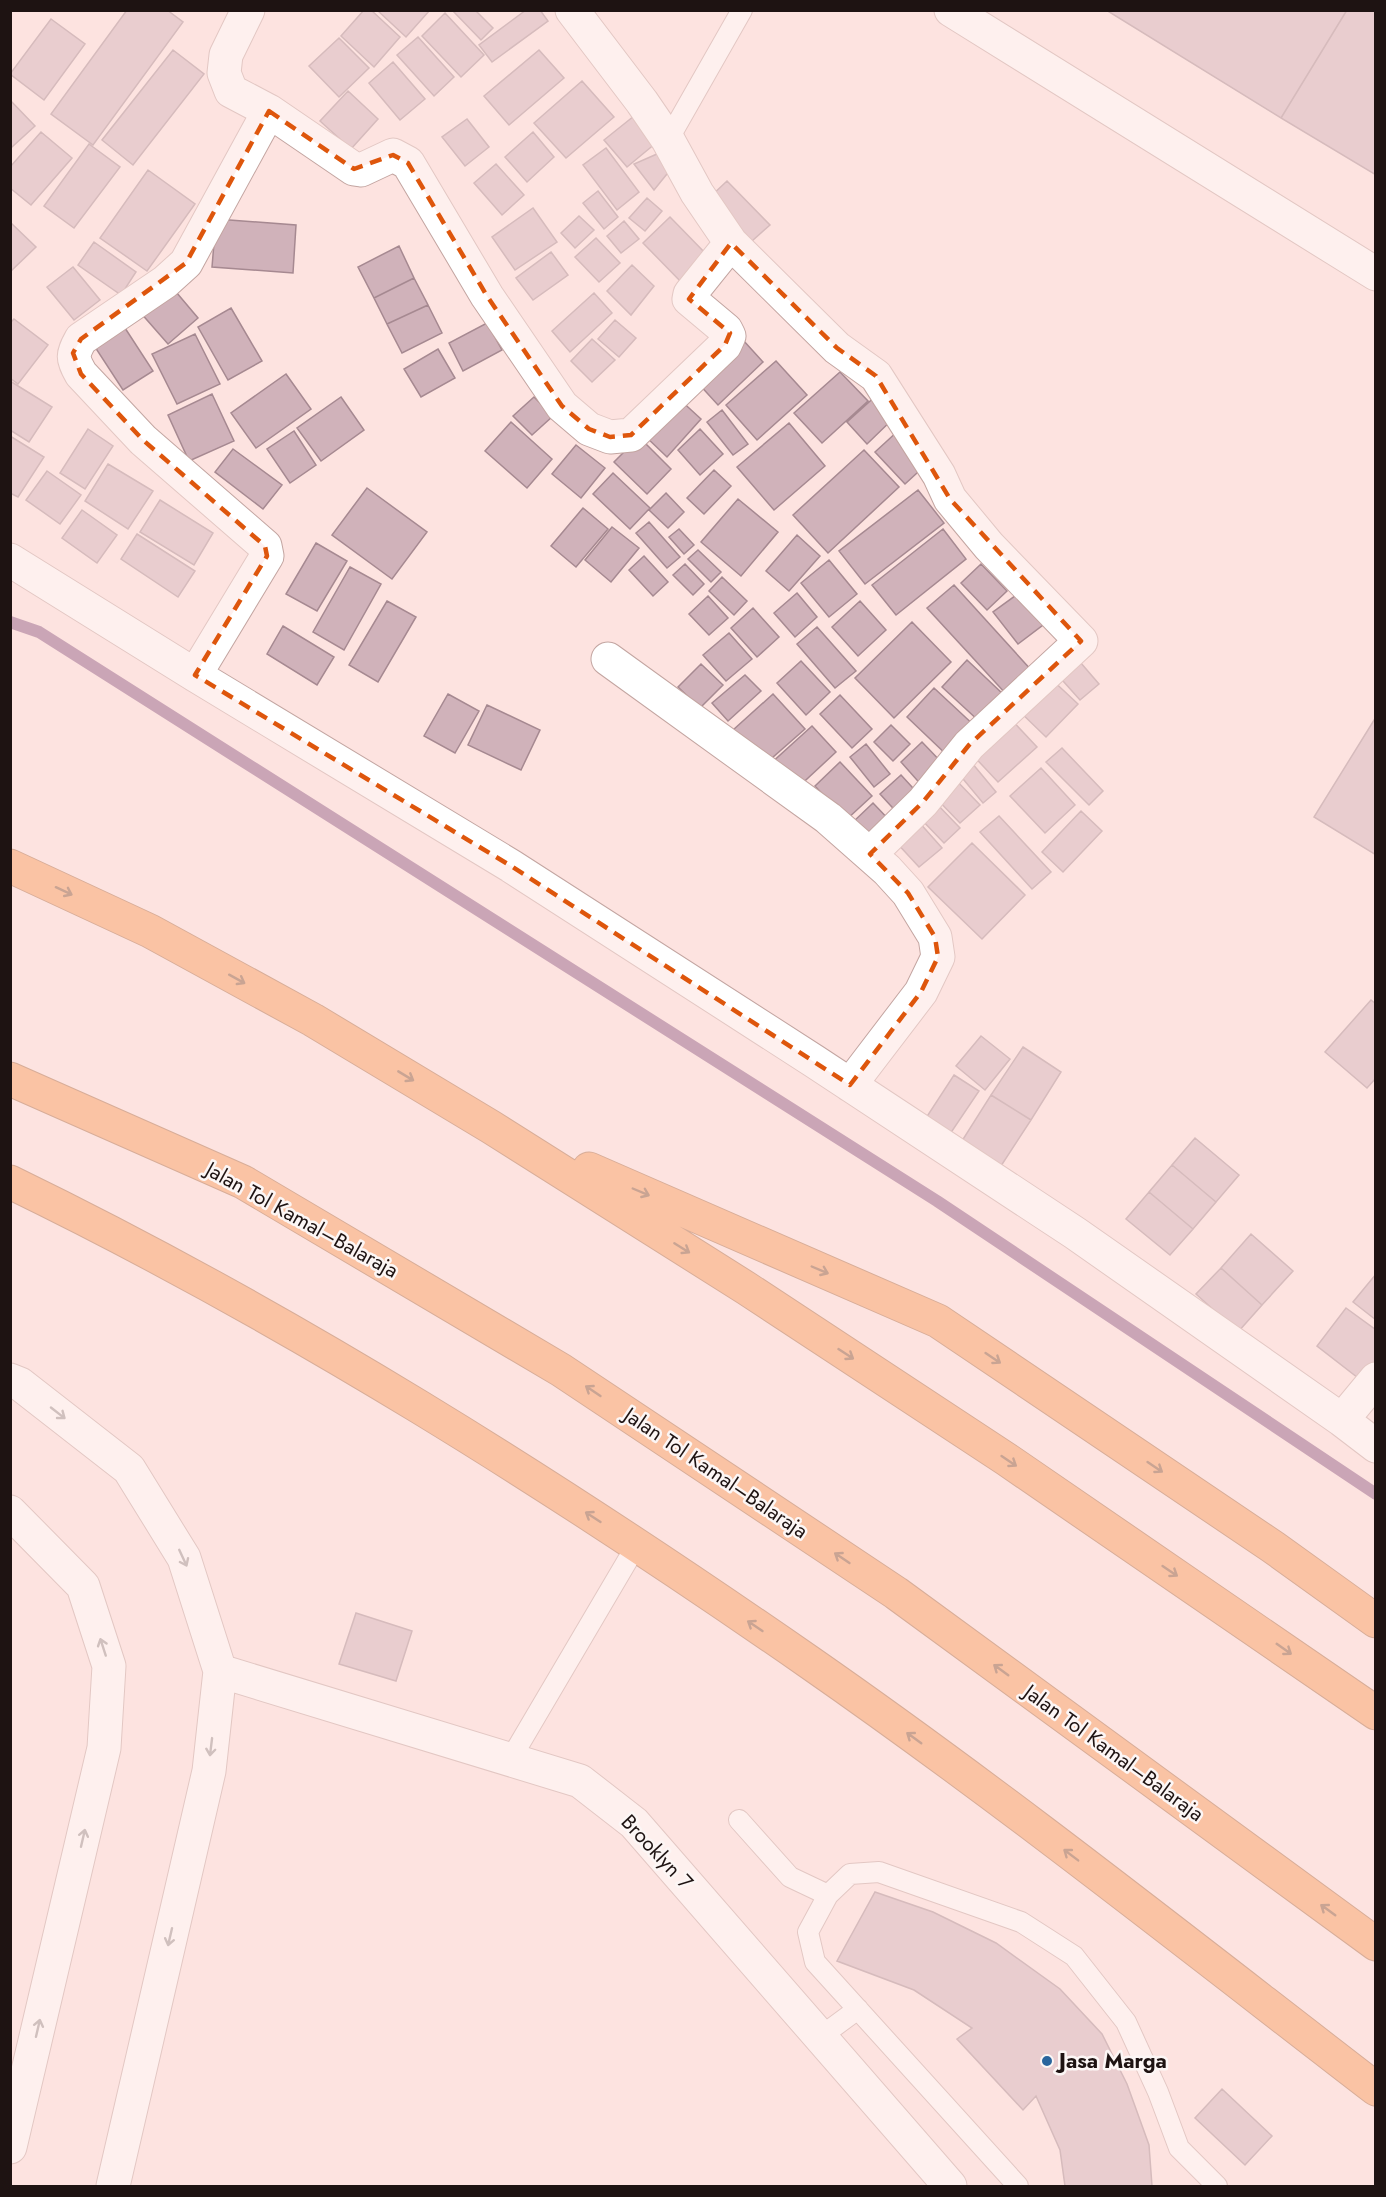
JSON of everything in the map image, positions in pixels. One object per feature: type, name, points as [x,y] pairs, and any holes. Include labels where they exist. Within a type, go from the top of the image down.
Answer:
[{"type":"highway","points":[[10,866],[150,931],[313,1020],[491,1127],[776,1308],[1006,1459],[1376,1713]]},
{"type":"highway","name":"Jalan Tol Kamal–Balaraja","points":[[10,1079],[243,1182],[561,1370],[896,1593],[1376,1944]]},
{"type":"highway","points":[[491,1127],[938,1321],[1273,1547],[1376,1621]]},
{"type":"highway","points":[[10,1182],[201,1279],[374,1379],[592,1516],[810,1663],[964,1774],[1376,2089]]},
{"type":"highway","points":[[1118,1890],[1286,2034],[1376,2116]]},
{"type":"street","points":[[572,10],[668,140],[697,193],[731,243],[837,348],[876,376],[939,475],[950,499],[989,546],[1081,640],[969,745],[923,802],[870,854]]},
{"type":"street","points":[[951,10],[1376,274]]},
{"type":"street","points":[[244,12],[226,56],[224,73],[231,91],[269,111],[354,169],[361,170],[393,155],[408,163],[488,296],[562,406],[589,429],[610,437],[631,435],[724,345],[729,336],[726,330],[689,298],[731,243]]},
{"type":"street","points":[[195,675],[267,556],[265,546],[143,440],[81,374],[74,363],[73,353],[81,339],[165,282],[186,262],[269,111]]},
{"type":"street","points":[[10,560],[511,866],[850,1085],[1075,1233],[1376,1446]]},
{"type":"street","points":[[608,659],[828,818],[870,854],[908,893],[935,937],[938,957],[921,992],[850,1085]]},
{"type":"street","points":[[1342,1420],[1376,1379]]},
{"type":"street","points":[[10,1380],[20,1384],[129,1469],[184,1558],[220,1671],[209,1771],[113,2187]]},
{"type":"street","points":[[10,1512],[83,1586],[109,1666],[104,1748],[19,2071],[10,2146]]},
{"type":"street","name":"Brooklyn 7","points":[[220,1671],[580,1782],[634,1823],[950,2187]]},
{"type":"lane","points":[[668,140],[742,10]]},
{"type":"lane","points":[[510,1760],[636,1546]]},
{"type":"lane","points":[[739,1820],[790,1877],[828,1895]]},
{"type":"lane","points":[[1018,2187],[815,1962],[808,1932],[828,1895],[850,1874],[879,1872],[1021,1922],[1074,1956],[1126,2022],[1158,2092],[1179,2148],[1217,2187]]},
{"type":"lane","points":[[820,2037],[858,2009]]},
{"type":"highlighted area","points":[[269,111],[354,169],[393,155],[408,163],[487,296],[562,406],[589,429],[610,437],[631,435],[725,345],[730,333],[689,299],[731,243],[837,348],[876,376],[950,499],[1081,641],[969,745],[923,802],[870,854],[908,893],[935,937],[938,957],[921,992],[850,1085],[511,866],[195,675],[267,556],[265,546],[143,440],[81,374],[73,353],[81,339],[186,263]]},
{"type":"building","points":[[127,10],[167,10],[183,22],[93,145],[51,114]]},
{"type":"building","points":[[364,10],[371,10],[400,37],[374,67],[341,36]]},
{"type":"building","points":[[377,10],[430,10],[406,37]]},
{"type":"building","points":[[452,10],[475,10],[493,28],[481,40]]},
{"type":"building","points":[[526,10],[540,10],[548,21],[492,62],[479,45]]},
{"type":"building","points":[[1106,10],[1347,10],[1281,118]]},
{"type":"building","points":[[1347,10],[1376,10],[1376,175],[1281,118]]},
{"type":"building","points":[[445,13],[484,55],[461,77],[422,36]]},
{"type":"building","points":[[51,19],[85,44],[44,100],[10,74]]},
{"type":"building","points":[[418,37],[454,77],[434,96],[397,55]]},
{"type":"building","points":[[339,38],[369,68],[339,97],[309,66]]},
{"type":"building","points":[[173,50],[204,74],[133,165],[102,140]]},
{"type":"building","points":[[539,50],[564,78],[509,125],[484,96]]},
{"type":"building","points":[[393,62],[425,99],[400,120],[369,83]]},
{"type":"building","points":[[582,81],[614,117],[566,158],[534,123]]},
{"type":"building","points":[[348,91],[378,119],[351,149],[320,121]]},
{"type":"building","points":[[10,100],[35,126],[12,147],[10,145]]},
{"type":"building","points":[[634,116],[656,143],[627,167],[604,140]]},
{"type":"building","points":[[467,119],[489,147],[465,166],[442,137]]},
{"type":"building","points":[[41,132],[72,158],[31,205],[10,188],[10,167]]},
{"type":"building","points":[[533,132],[554,157],[527,182],[505,157]]},
{"type":"building","points":[[89,144],[120,167],[74,228],[44,206]]},
{"type":"building","points":[[606,148],[639,192],[617,210],[583,165]]},
{"type":"building","points":[[657,154],[671,169],[654,190],[634,164]]},
{"type":"building","points":[[496,164],[524,195],[502,215],[474,183]]},
{"type":"building","points":[[148,170],[195,204],[147,271],[100,238]]},
{"type":"building","points":[[727,181],[770,225],[752,241],[710,197]]},
{"type":"building","points":[[598,191],[618,217],[604,229],[583,203]]},
{"type":"building","points":[[647,198],[662,211],[645,231],[629,218]]},
{"type":"building","points":[[533,208],[557,242],[515,270],[492,237]]},
{"type":"building","points":[[579,216],[594,230],[575,248],[561,233]]},
{"type":"building","points":[[670,217],[711,259],[684,285],[643,243]]},
{"type":"building","points":[[216,219],[296,225],[293,273],[212,267]]},
{"type":"building","points":[[624,221],[639,239],[621,253],[607,236]]},
{"type":"building","points":[[10,222],[36,247],[10,272]]},
{"type":"building","points":[[596,238],[620,263],[599,282],[575,257]]},
{"type":"building","points":[[94,242],[136,272],[121,295],[78,265]]},
{"type":"building","points":[[399,246],[414,278],[374,298],[358,267]]},
{"type":"building","points":[[551,252],[568,275],[533,300],[516,278]]},
{"type":"building","points":[[632,265],[654,286],[631,315],[607,291]]},
{"type":"building","points":[[73,267],[100,300],[74,320],[47,287]]},
{"type":"building","points":[[414,278],[428,305],[387,324],[374,298]]},
{"type":"building","points":[[171,286],[198,318],[168,344],[140,312]]},
{"type":"building","points":[[594,293],[612,313],[570,352],[552,331]]},
{"type":"building","points":[[428,305],[442,333],[402,353],[387,324]]},
{"type":"building","points":[[231,308],[262,361],[228,380],[198,327]]},
{"type":"building","points":[[14,319],[48,345],[18,384],[10,378],[10,323]]},
{"type":"building","points":[[615,320],[636,338],[619,357],[598,339]]},
{"type":"building","points":[[487,323],[502,350],[463,371],[449,343]]},
{"type":"building","points":[[125,328],[153,371],[123,390],[95,347]]},
{"type":"building","points":[[195,334],[220,384],[177,404],[152,354]]},
{"type":"building","points":[[592,339],[615,360],[592,382],[571,361]]},
{"type":"building","points":[[743,340],[763,362],[718,405],[697,382]]},
{"type":"building","points":[[438,349],[455,378],[421,397],[404,369]]},
{"type":"building","points":[[776,361],[807,395],[757,440],[726,405]]},
{"type":"building","points":[[840,372],[868,401],[822,443],[794,413]]},
{"type":"building","points":[[286,374],[311,409],[256,448],[231,413]]},
{"type":"building","points":[[10,381],[52,407],[29,442],[10,430]]},
{"type":"building","points":[[879,393],[898,414],[867,444],[847,422]]},
{"type":"building","points":[[212,394],[234,441],[189,461],[168,415]]},
{"type":"building","points":[[341,397],[364,430],[321,461],[297,428]]},
{"type":"building","points":[[534,397],[553,416],[532,435],[513,416]]},
{"type":"building","points":[[677,397],[701,419],[667,457],[643,434]]},
{"type":"building","points":[[722,410],[748,444],[733,455],[707,422]]},
{"type":"building","points":[[511,422],[552,459],[527,488],[485,451]]},
{"type":"building","points":[[789,423],[825,466],[774,510],[737,467]]},
{"type":"building","points":[[88,429],[113,446],[85,489],[60,473]]},
{"type":"building","points":[[700,429],[723,454],[700,475],[678,450]]},
{"type":"building","points":[[899,430],[929,462],[905,484],[875,452]]},
{"type":"building","points":[[294,431],[316,465],[290,483],[267,449]]},
{"type":"building","points":[[10,436],[44,457],[18,497],[10,493]]},
{"type":"building","points":[[639,437],[671,469],[647,494],[614,462]]},
{"type":"building","points":[[576,445],[605,468],[581,498],[552,474]]},
{"type":"building","points":[[233,449],[282,485],[263,509],[215,472]]},
{"type":"building","points":[[864,450],[899,487],[828,553],[793,515]]},
{"type":"building","points":[[108,464],[153,491],[128,529],[85,501]]},
{"type":"building","points":[[714,470],[731,486],[704,514],[687,498]]},
{"type":"building","points":[[47,471],[81,495],[60,524],[26,500]]},
{"type":"building","points":[[613,473],[650,508],[630,529],[593,494]]},
{"type":"building","points":[[367,488],[427,532],[392,579],[332,535]]},
{"type":"building","points":[[918,490],[944,523],[865,584],[839,551]]},
{"type":"building","points":[[666,493],[684,512],[668,528],[649,510]]},
{"type":"building","points":[[738,499],[778,532],[741,576],[701,542]]},
{"type":"building","points":[[160,500],[213,533],[194,565],[140,532]]},
{"type":"building","points":[[583,508],[608,529],[576,567],[551,546]]},
{"type":"building","points":[[82,510],[117,535],[97,563],[62,538]]},
{"type":"building","points":[[649,522],[680,557],[667,568],[636,533]]},
{"type":"building","points":[[612,527],[639,548],[611,582],[585,560]]},
{"type":"building","points":[[679,529],[694,545],[684,554],[669,537]]},
{"type":"building","points":[[943,529],[966,559],[896,615],[872,585]]},
{"type":"building","points":[[137,534],[195,571],[178,597],[121,559]]},
{"type":"building","points":[[797,535],[820,556],[789,591],[766,571]]},
{"type":"building","points":[[316,543],[347,561],[317,611],[286,594]]},
{"type":"building","points":[[698,550],[721,572],[711,582],[688,559]]},
{"type":"building","points":[[644,556],[668,582],[653,596],[629,570]]},
{"type":"building","points":[[829,560],[857,594],[829,617],[801,583]]},
{"type":"building","points":[[685,564],[704,584],[693,595],[673,575]]},
{"type":"building","points":[[981,564],[1007,591],[987,610],[961,583]]},
{"type":"building","points":[[350,567],[381,584],[344,650],[313,632]]},
{"type":"building","points":[[722,577],[747,601],[734,615],[709,591]]},
{"type":"building","points":[[954,585],[1033,672],[1007,695],[927,608]]},
{"type":"building","points":[[797,593],[817,617],[795,637],[774,613]]},
{"type":"building","points":[[1019,593],[1043,625],[1018,644],[993,612]]},
{"type":"building","points":[[708,596],[728,618],[709,635],[689,614]]},
{"type":"building","points":[[387,601],[416,617],[378,682],[349,665]]},
{"type":"building","points":[[860,601],[886,630],[858,656],[832,627]]},
{"type":"building","points":[[753,608],[779,637],[757,657],[731,628]]},
{"type":"building","points":[[912,622],[951,662],[894,718],[855,678]]},
{"type":"building","points":[[283,626],[334,657],[317,685],[267,654]]},
{"type":"building","points":[[817,627],[856,671],[835,688],[797,644]]},
{"type":"building","points":[[729,633],[752,659],[726,681],[703,655]]},
{"type":"building","points":[[1074,655],[1099,684],[1080,700],[1055,672]]},
{"type":"building","points":[[967,660],[1005,696],[980,722],[942,687]]},
{"type":"building","points":[[801,661],[830,692],[806,715],[777,683]]},
{"type":"building","points":[[701,664],[723,685],[700,708],[678,687]]},
{"type":"building","points":[[745,675],[761,691],[728,721],[712,703]]},
{"type":"building","points":[[1048,676],[1078,704],[1046,737],[1017,709]]},
{"type":"building","points":[[934,688],[978,729],[950,758],[907,717]]},
{"type":"building","points":[[448,694],[479,711],[455,753],[424,736]]},
{"type":"building","points":[[773,694],[805,729],[764,765],[733,730]]},
{"type":"building","points":[[840,695],[872,729],[852,748],[820,714]]},
{"type":"building","points":[[487,705],[540,730],[521,770],[468,745]]},
{"type":"building","points":[[1006,714],[1037,747],[998,782],[967,749]]},
{"type":"building","points":[[1376,717],[1376,855],[1314,817]]},
{"type":"building","points":[[891,725],[910,744],[893,761],[874,742]]},
{"type":"building","points":[[812,726],[836,752],[793,792],[769,765]]},
{"type":"building","points":[[922,742],[946,767],[924,788],[901,762]]},
{"type":"building","points":[[866,744],[890,774],[874,787],[850,757]]},
{"type":"building","points":[[1062,748],[1103,791],[1089,805],[1046,762]]},
{"type":"building","points":[[967,757],[996,792],[983,803],[954,768]]},
{"type":"building","points":[[840,762],[872,796],[846,820],[815,786]]},
{"type":"building","points":[[1041,768],[1075,805],[1045,833],[1010,796]]},
{"type":"building","points":[[901,775],[923,799],[902,818],[880,794]]},
{"type":"building","points":[[953,777],[980,805],[960,823],[933,795]]},
{"type":"building","points":[[935,802],[960,828],[944,843],[919,817]]},
{"type":"building","points":[[873,803],[892,823],[868,843],[852,823]]},
{"type":"building","points":[[1081,811],[1102,831],[1063,872],[1042,852]]},
{"type":"building","points":[[999,816],[1051,872],[1032,889],[980,832]]},
{"type":"building","points":[[918,821],[942,848],[919,867],[895,841]]},
{"type":"building","points":[[972,843],[1025,895],[982,939],[928,887]]},
{"type":"building","points":[[1371,1000],[1376,1004],[1376,1078],[1367,1088],[1325,1052]]},
{"type":"building","points":[[981,1036],[1010,1059],[985,1090],[956,1066]]},
{"type":"building","points":[[1023,1047],[1061,1072],[1031,1120],[991,1095]]},
{"type":"building","points":[[954,1075],[979,1091],[948,1137],[924,1121]]},
{"type":"building","points":[[991,1095],[1031,1120],[999,1169],[960,1144]]},
{"type":"building","points":[[1195,1138],[1239,1175],[1216,1202],[1172,1165]]},
{"type":"building","points":[[1172,1165],[1216,1202],[1193,1229],[1149,1192]]},
{"type":"building","points":[[1149,1192],[1193,1229],[1170,1255],[1126,1219]]},
{"type":"building","points":[[1251,1234],[1293,1271],[1262,1305],[1221,1268]]},
{"type":"building","points":[[1221,1268],[1262,1305],[1238,1332],[1196,1294]]},
{"type":"building","points":[[1376,1274],[1376,1320],[1353,1302]]},
{"type":"building","points":[[1346,1308],[1376,1330],[1376,1363],[1362,1381],[1317,1346]]},
{"type":"building","points":[[356,1613],[412,1631],[396,1681],[339,1664]]},
{"type":"building","name":"Jasa Marga","points":[[875,1892],[933,1912],[996,1943],[1060,1989],[1102,2034],[1127,2084],[1149,2145],[1152,2186],[1065,2186],[1060,2150],[1036,2096],[1023,2110],[957,2039],[972,2028],[914,1990],[837,1961]]},
{"type":"building","points":[[1222,2089],[1272,2136],[1245,2165],[1195,2118]]},
{"type":"waterway","points":[[10,622],[39,632],[937,1201],[1376,1494]]},
{"type":"place","name":"Jasa Marga","points":[[1047,2061]]}]
